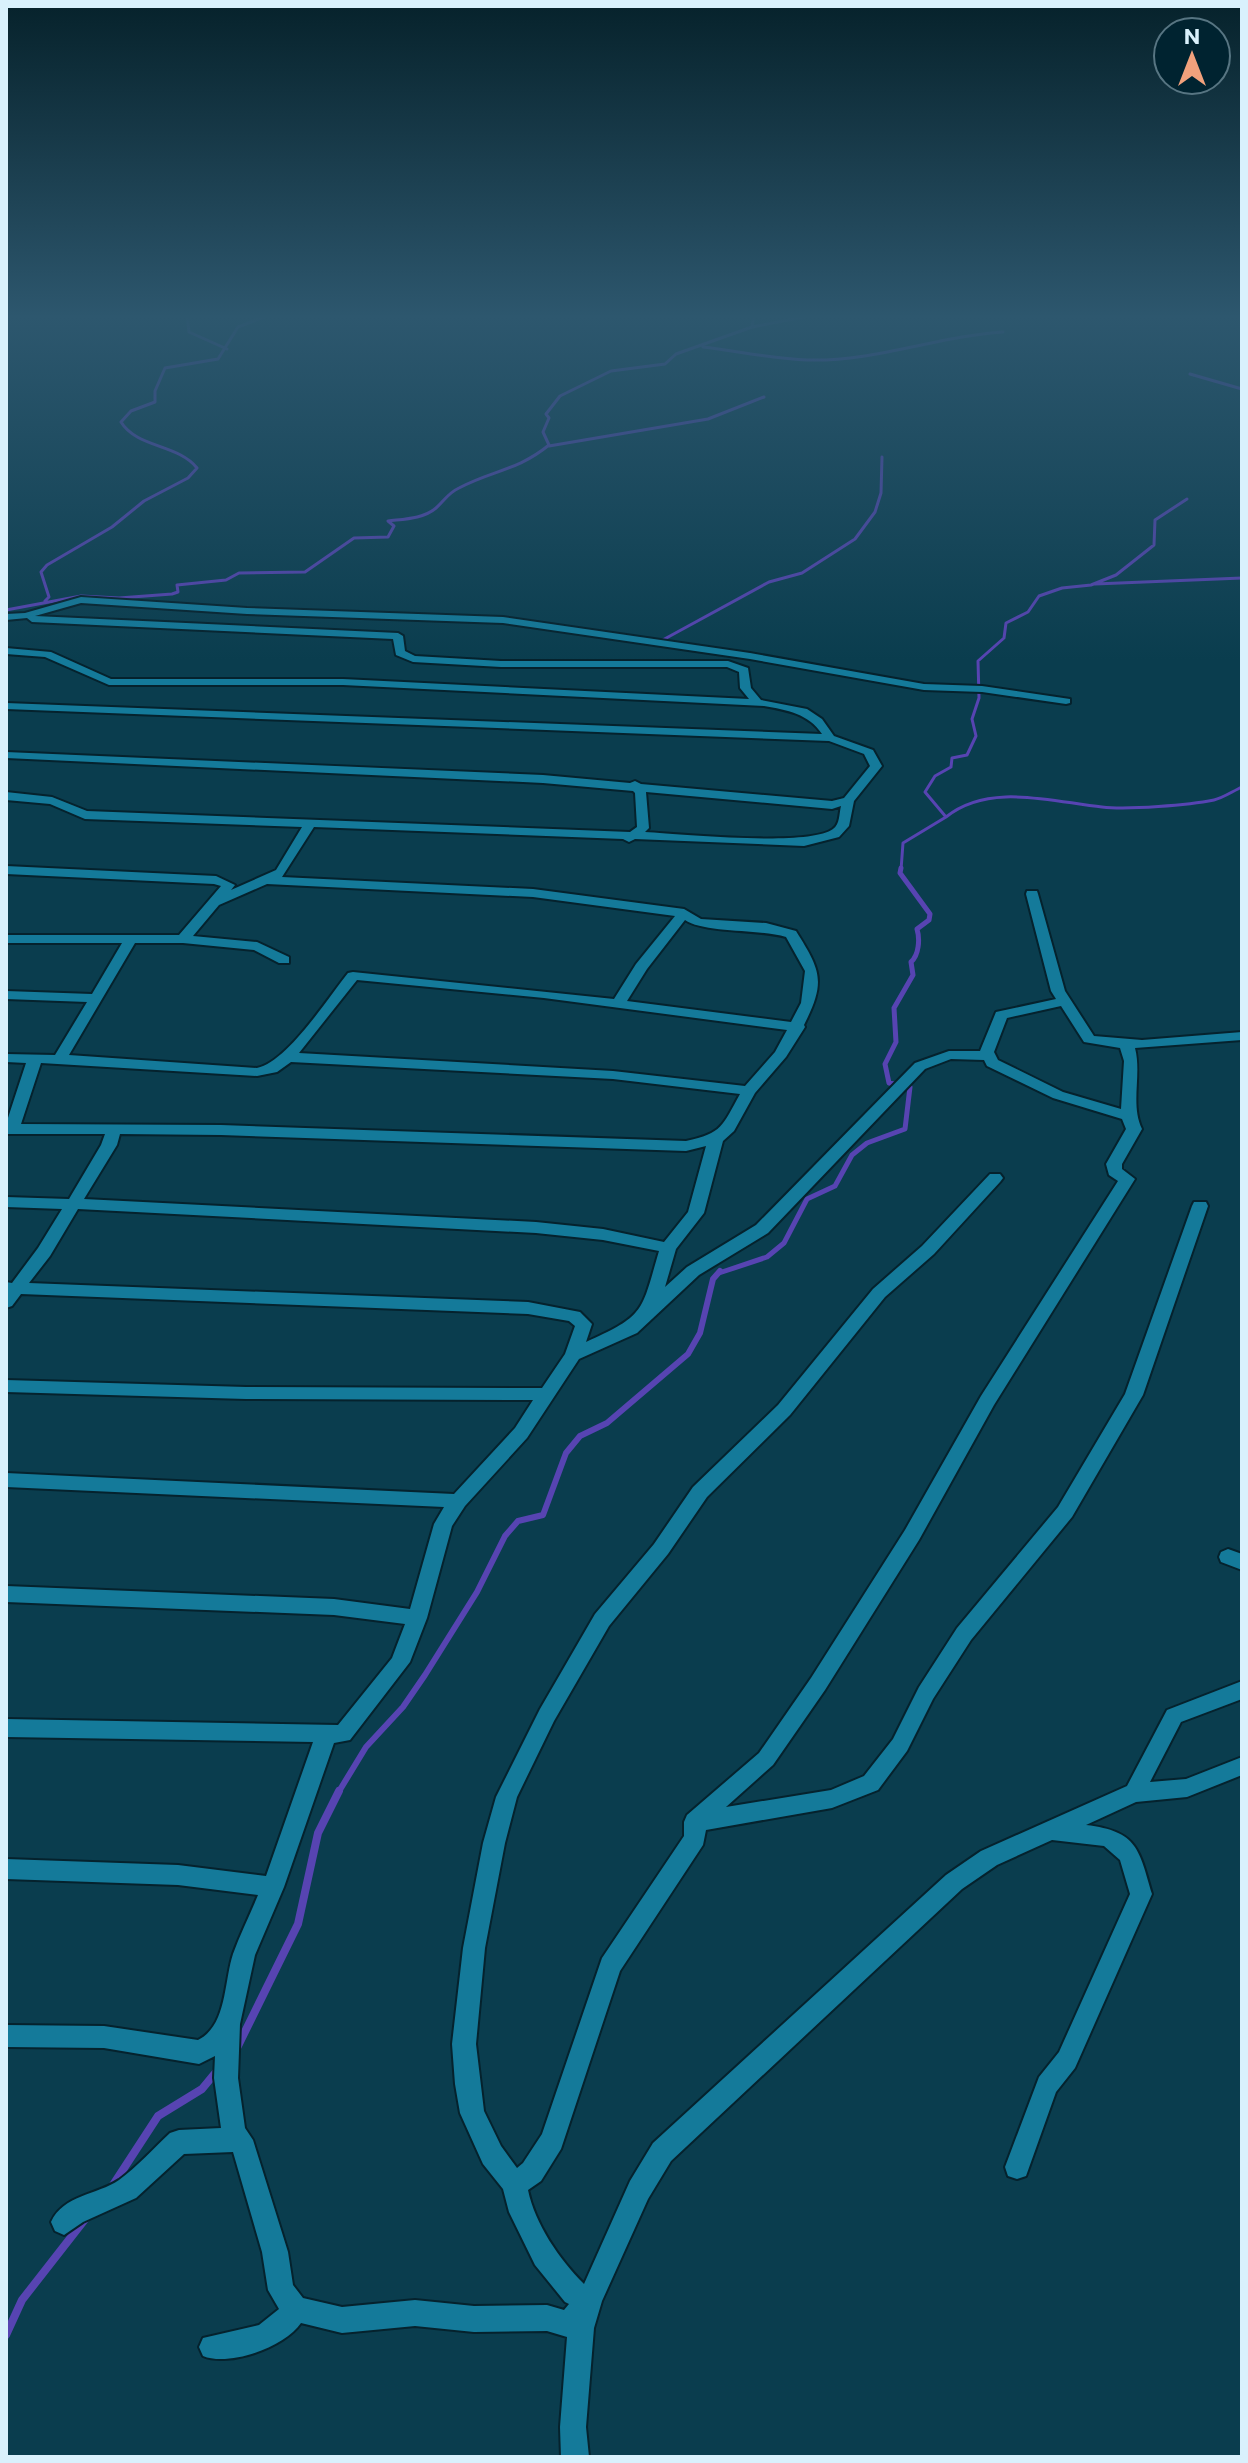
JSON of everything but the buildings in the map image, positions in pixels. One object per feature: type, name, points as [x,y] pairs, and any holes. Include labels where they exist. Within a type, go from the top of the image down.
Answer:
[{"type":"street","points":[[6,631],[23,618],[60,602],[81,600],[247,611],[503,620],[781,661],[924,687],[982,689],[1066,701]]},
{"type":"street","points":[[6,618],[398,636],[400,653],[413,659],[501,664],[728,664],[744,670],[746,688],[758,703]]},
{"type":"street","points":[[6,651],[47,654],[117,683],[343,682],[789,706],[818,719],[830,738]]},
{"type":"street","points":[[6,706],[830,738],[869,752],[876,766],[848,801],[843,826],[835,834],[821,840],[629,838],[85,815],[52,801],[6,796]]},
{"type":"street","points":[[6,755],[635,785],[695,794],[832,805],[848,801]]},
{"type":"street","points":[[629,838],[643,828],[641,793],[635,785]]},
{"type":"street","points":[[216,902],[281,873],[310,824]]},
{"type":"street","points":[[6,870],[216,880],[229,885],[183,939]]},
{"type":"street","points":[[35,1058],[9,1129],[221,1130],[686,1146],[716,1139],[729,1128],[749,1091],[781,1054],[808,1003],[812,971],[791,934],[756,926],[698,923],[684,913],[533,893],[264,880]]},
{"type":"street","points":[[1032,894],[1058,991],[1089,1039],[1127,1046],[1144,1041],[1242,1036]]},
{"type":"street","points":[[618,1004],[641,967],[684,913]]},
{"type":"street","points":[[6,939],[183,939],[257,946],[284,960]]},
{"type":"street","points":[[60,1059],[130,940]]},
{"type":"street","points":[[6,1058],[257,1072],[272,1069],[288,1057],[353,976],[798,1027]]},
{"type":"street","points":[[6,995],[98,998]]},
{"type":"street","points":[[1064,1001],[1001,1015],[995,1024],[989,1056],[992,1063],[1058,1095],[1128,1116]]},
{"type":"street","points":[[514,2184],[532,2172],[548,2149],[610,1966],[695,1838],[695,1822],[766,1759],[912,1535],[987,1401],[1127,1179],[1114,1171],[1114,1164],[1134,1129],[1128,1116],[1131,1061],[1127,1046]]},
{"type":"street","points":[[573,1355],[631,1329],[693,1271],[762,1229],[920,1066],[949,1055],[989,1056]]},
{"type":"street","points":[[288,1057],[613,1075],[749,1091]]},
{"type":"street","points":[[10,1293],[44,1252],[109,1145],[113,1131]]},
{"type":"street","points":[[650,1309],[668,1248],[696,1213],[716,1139]]},
{"type":"street","points":[[590,2299],[574,2293],[544,2256],[518,2203],[514,2184],[492,2155],[472,2113],[464,2044],[483,1893],[499,1824],[517,1776],[602,1620],[661,1549],[700,1492],[784,1410],[879,1293],[928,1250],[995,1178]]},
{"type":"street","points":[[6,1202],[461,1223],[628,1237],[668,1248]]},
{"type":"street","points":[[695,1822],[832,1799],[871,1783],[900,1745],[926,1693],[964,1634],[1065,1512],[1134,1395],[1200,1206]]},
{"type":"street","points":[[6,1728],[343,1734],[400,1662],[417,1618],[443,1524],[458,1501],[501,1457],[548,1394],[573,1355],[584,1324],[574,1316],[528,1308],[10,1293]]},
{"type":"street","points":[[6,1386],[246,1393],[548,1394]]},
{"type":"street","points":[[6,1480],[458,1501]]},
{"type":"street","points":[[6,1594],[334,1607],[417,1618]]},
{"type":"street","points":[[1134,1793],[1174,1716],[1242,1690]]},
{"type":"street","points":[[327,1732],[273,1887],[244,1955],[228,2024],[226,2078],[234,2134],[241,2140],[275,2252],[281,2290],[295,2309],[342,2320],[415,2313],[474,2319],[547,2318],[568,2324],[590,2299]]},
{"type":"street","points":[[575,2457],[577,2350],[590,2299],[639,2190],[662,2152],[954,1882],[989,1858],[1134,1793],[1187,1788],[1242,1766]]},
{"type":"street","points":[[1017,2167],[1047,2085],[1067,2060],[1141,1894],[1129,1854],[1109,1837],[1050,1830]]},
{"type":"street","points":[[6,1869],[178,1875],[273,1887]]},
{"type":"street","points":[[6,2036],[104,2037],[199,2052],[213,2045],[228,2024]]},
{"type":"street","points":[[64,2222],[74,2213],[127,2189],[179,2142],[241,2140]]},
{"type":"street","points":[[212,2347],[266,2337],[290,2320],[295,2309]]},
{"type":"waterway","points":[[45,601],[49,597],[41,572],[47,565],[112,527],[144,501],[188,478],[197,468],[179,454],[147,442],[128,430]]},
{"type":"waterway","points":[[6,610],[81,596],[119,598],[172,594],[178,592],[177,585],[226,580],[239,573],[305,572],[354,538],[388,537],[394,526],[388,521],[425,514],[455,490],[537,454],[549,445],[544,430]]},
{"type":"waterway","points":[[549,446],[644,430]]},
{"type":"waterway","points":[[659,642],[769,582],[802,573],[855,539],[875,512],[881,493],[882,457]]},
{"type":"waterway","points":[[946,817],[925,792],[935,776],[951,767],[952,758],[967,755],[976,736],[972,719],[979,698],[978,661],[1004,638],[1006,623],[1028,612],[1039,596],[1062,588],[1091,585],[1116,575],[1154,545],[1155,520],[1187,499]]},
{"type":"waterway","points":[[1095,584],[1242,578]]},
{"type":"waterway","points":[[946,817],[963,806],[1001,797],[1113,808],[1142,807],[1214,800],[1242,787]]},
{"type":"waterway","points":[[901,870],[903,843],[946,817]]},
{"type":"waterway","points":[[719,1273],[767,1257],[784,1243],[807,1199],[835,1186],[852,1155],[867,1143],[905,1129],[910,1087],[889,1083],[885,1064],[896,1042],[894,1008],[913,975],[911,962],[918,947],[917,929],[929,920],[930,914],[900,873],[901,868]]},
{"type":"waterway","points":[[338,1793],[366,1747],[403,1707],[425,1675],[477,1592],[505,1536],[518,1521],[543,1515],[566,1453],[580,1436],[607,1423],[688,1354],[700,1333],[713,1279],[720,1271]]},
{"type":"waterway","points":[[236,2050],[298,1924],[318,1833],[338,1793]]},
{"type":"waterway","points":[[113,2185],[158,2116],[202,2089],[216,2072]]},
{"type":"waterway","points":[[6,2335],[22,2300],[86,2218]]}]
